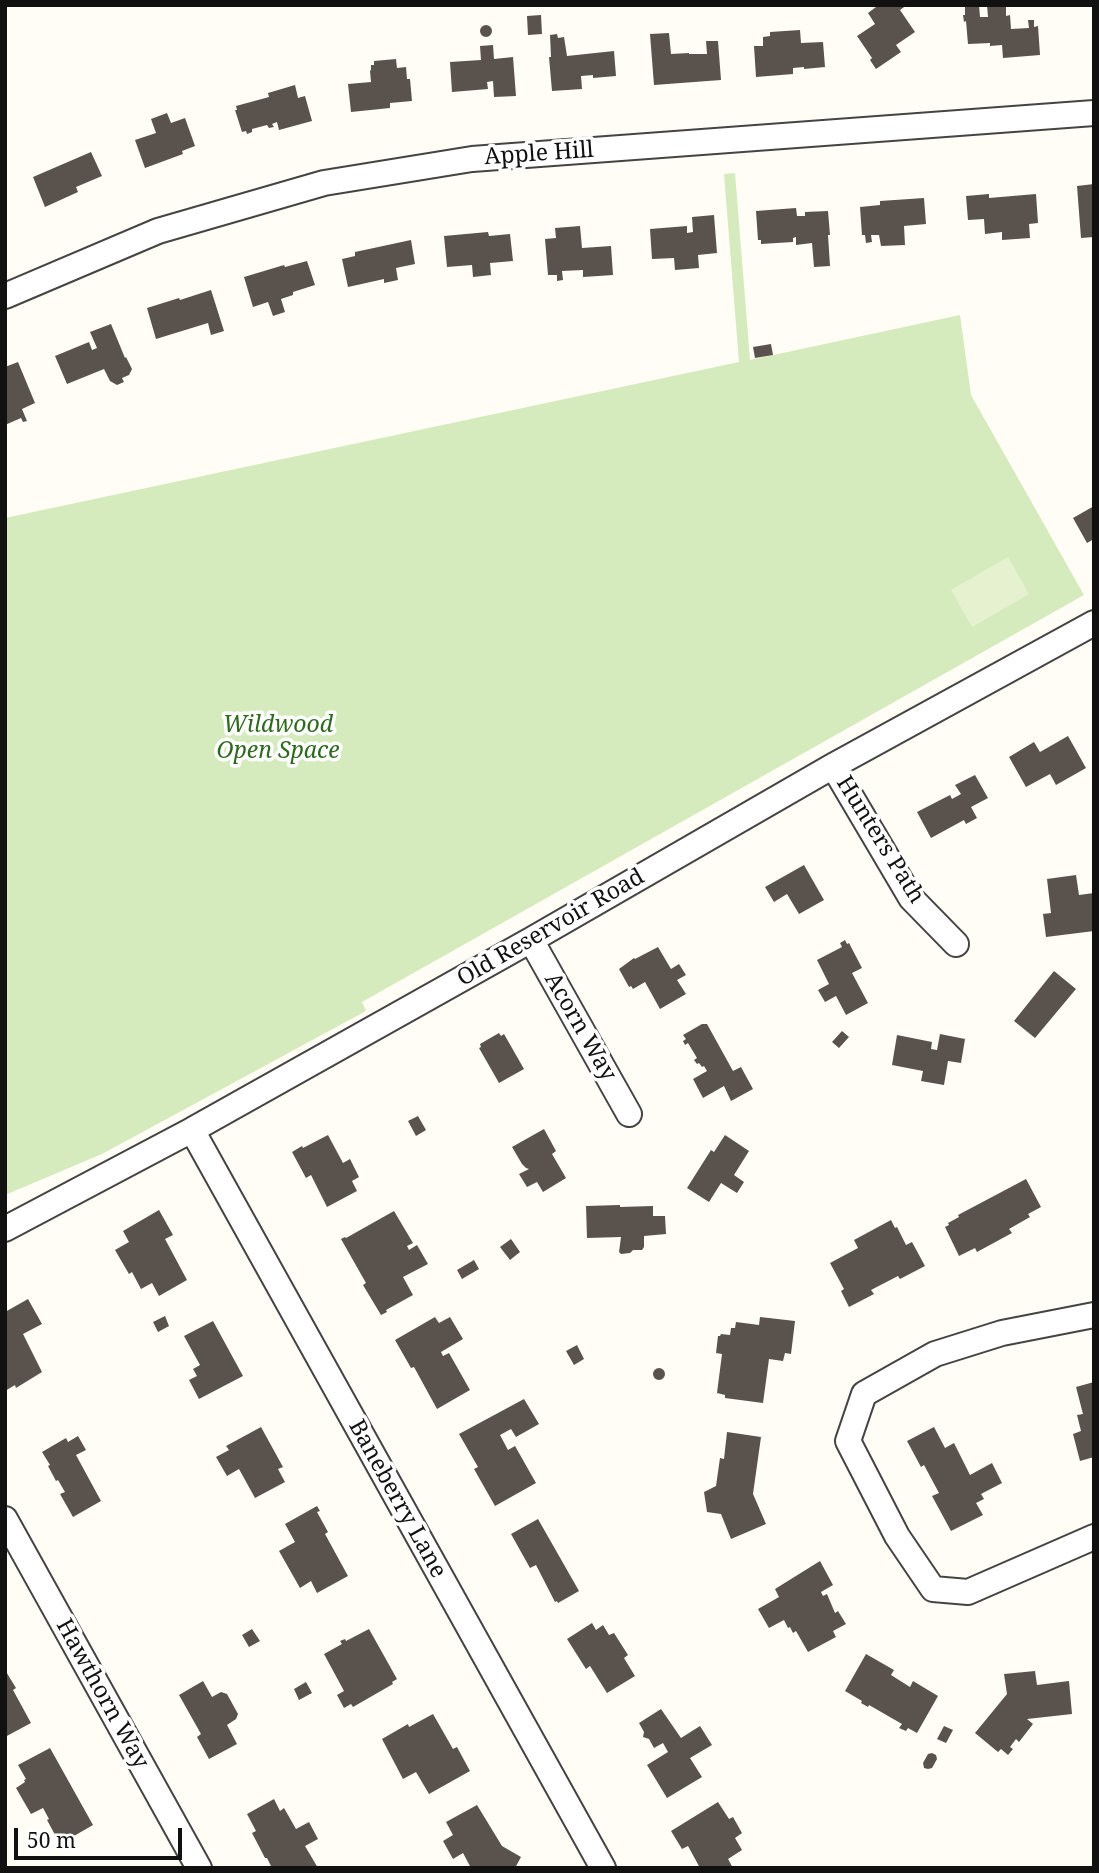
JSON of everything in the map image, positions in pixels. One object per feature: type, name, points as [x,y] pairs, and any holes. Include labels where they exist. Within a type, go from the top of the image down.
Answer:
[{"type":"street","name":"Apple Hill","points":[[5,296],[158,231],[324,183],[472,159],[1094,113]]},
{"type":"street","name":"Old Reservoir Road","points":[[5,1229],[192,1130],[531,940],[833,766],[1094,623]]},
{"type":"street","name":"Hunters Path","points":[[833,766],[911,898],[956,944]]},
{"type":"street","name":"Acorn Way","points":[[531,940],[629,1114]]},
{"type":"street","name":"Baneberry Lane","points":[[192,1130],[603,1868]]},
{"type":"street","points":[[1094,1315],[1002,1333],[935,1354],[864,1394],[848,1441],[897,1536],[933,1589],[968,1592],[1094,1538]]},
{"type":"street","name":"Hawthorn Way","points":[[5,1520],[199,1868]]},
{"type":"green space","name":"Wildwood Open Space","points":[[735,173],[750,360],[960,315],[971,395],[1084,595],[362,1002],[366,1011],[102,1154],[5,1195],[5,518],[739,362],[724,174]]},
{"type":"green space","points":[[1008,557],[1029,594],[972,627],[951,590]]},
{"type":"building","points":[[875,5],[907,5],[900,10],[915,32],[896,45],[901,52],[876,69],[857,36],[875,24],[868,13]]},
{"type":"building","points":[[965,5],[979,5],[980,17],[988,17],[987,5],[1006,5],[1006,16],[1010,15],[1011,29],[1029,28],[1028,20],[1034,20],[1034,27],[1038,26],[1040,55],[1003,58],[1002,45],[968,44],[963,15]]},
{"type":"building","points":[[541,15],[542,34],[528,35],[527,16]]},
{"type":"building","points":[[481,26],[491,26],[491,36],[481,36]]},
{"type":"building","points":[[800,30],[801,43],[823,42],[825,67],[793,68],[793,74],[756,77],[754,46],[763,46],[763,37],[770,36],[770,32]]},
{"type":"building","points":[[669,33],[671,54],[707,54],[706,41],[718,41],[721,80],[654,85],[650,34]]},
{"type":"building","points":[[557,34],[558,38],[564,37],[567,56],[614,51],[616,76],[581,76],[582,89],[552,91],[550,35]]},
{"type":"building","points":[[493,45],[494,59],[513,57],[516,96],[494,97],[493,81],[487,82],[488,89],[452,92],[450,62],[481,60],[480,46]]},
{"type":"building","points":[[396,59],[397,68],[406,67],[412,101],[390,103],[390,108],[351,112],[348,84],[371,82],[370,71],[374,61]]},
{"type":"building","points":[[295,85],[298,98],[305,96],[312,121],[279,130],[277,122],[272,124],[274,127],[269,128],[267,125],[252,129],[252,132],[247,134],[246,131],[242,132],[236,106],[269,97],[268,93]]},
{"type":"building","points":[[167,113],[171,123],[185,118],[195,146],[182,151],[183,154],[145,168],[135,140],[156,133],[151,119]]},
{"type":"building","points":[[91,152],[102,176],[76,187],[78,192],[45,207],[33,177]]},
{"type":"building","points":[[1094,184],[1094,237],[1081,238],[1077,186]]},
{"type":"building","points":[[989,194],[989,198],[1036,194],[1038,223],[1029,224],[1030,238],[1002,240],[1002,232],[985,234],[984,219],[968,220],[966,196]]},
{"type":"building","points":[[924,198],[926,224],[904,226],[905,245],[881,246],[879,235],[871,235],[872,242],[866,243],[865,235],[862,235],[860,207],[880,205],[880,201]]},
{"type":"building","points":[[796,208],[797,216],[805,216],[805,212],[828,211],[830,266],[814,267],[812,243],[796,245],[796,237],[793,242],[761,244],[761,240],[758,240],[756,211]]},
{"type":"building","points":[[714,215],[717,253],[698,255],[699,268],[675,270],[674,258],[652,259],[650,229],[687,226],[687,233],[693,232],[692,217]]},
{"type":"building","points":[[580,226],[582,248],[611,246],[613,275],[583,277],[583,270],[562,271],[563,280],[557,281],[557,275],[548,275],[545,239],[556,238],[555,228]]},
{"type":"building","points":[[488,232],[489,236],[510,234],[513,261],[490,263],[491,275],[473,277],[472,265],[447,267],[444,236]]},
{"type":"building","points":[[411,240],[415,264],[396,268],[398,280],[384,283],[384,279],[348,287],[342,259],[355,256],[355,252]]},
{"type":"building","points":[[307,261],[315,285],[281,299],[285,312],[273,316],[268,302],[253,307],[244,277]]},
{"type":"building","points":[[211,290],[224,331],[211,335],[208,323],[156,339],[147,308]]},
{"type":"building","points":[[111,324],[132,369],[129,375],[122,378],[124,382],[117,385],[110,381],[104,369],[67,384],[55,356],[89,342],[92,350],[97,348],[90,332]]},
{"type":"building","points":[[771,344],[773,355],[755,358],[753,347]]},
{"type":"building","points":[[18,362],[35,403],[22,409],[27,421],[23,422],[21,418],[5,425],[5,367]]},
{"type":"building","points":[[1094,506],[1094,539],[1087,543],[1073,518]]},
{"type":"building","points":[[1068,736],[1086,768],[1056,785],[1050,774],[1026,787],[1009,757],[1034,742],[1040,752]]},
{"type":"building","points":[[975,775],[988,798],[971,807],[977,818],[966,824],[964,820],[931,838],[917,812],[950,795],[952,799],[961,794],[955,785]]},
{"type":"building","points":[[804,865],[824,900],[799,914],[787,894],[774,902],[765,887]]},
{"type":"building","points":[[1076,875],[1079,895],[1094,893],[1094,931],[1046,937],[1043,914],[1051,913],[1047,879]]},
{"type":"building","points":[[845,940],[862,968],[852,973],[868,1003],[846,1015],[836,996],[825,1002],[818,990],[829,984],[817,960],[842,947],[840,943]]},
{"type":"building","points":[[658,947],[671,969],[679,964],[686,975],[677,980],[686,994],[660,1009],[645,982],[633,989],[629,987],[619,969],[634,958]]},
{"type":"building","points":[[1054,971],[1076,989],[1035,1038],[1014,1021]]},
{"type":"building","points":[[707,1024],[733,1071],[741,1067],[753,1089],[731,1101],[724,1086],[703,1098],[693,1079],[707,1071],[704,1066],[697,1064],[694,1060],[697,1058],[688,1043],[685,1045],[683,1041],[686,1039],[683,1035]]},
{"type":"building","points":[[842,1031],[849,1037],[839,1048],[832,1042]]},
{"type":"building","points":[[499,1033],[501,1036],[504,1034],[524,1069],[499,1083],[479,1048],[480,1044]]},
{"type":"building","points":[[940,1034],[965,1039],[961,1063],[948,1061],[944,1085],[921,1081],[923,1071],[892,1065],[897,1035],[932,1042],[931,1049],[937,1050]]},
{"type":"building","points":[[418,1116],[426,1130],[416,1136],[408,1121]]},
{"type":"building","points":[[544,1129],[556,1151],[552,1154],[566,1178],[543,1192],[537,1182],[527,1187],[519,1174],[529,1169],[522,1164],[512,1147]]},
{"type":"building","points":[[328,1135],[343,1163],[350,1159],[359,1177],[352,1181],[357,1191],[327,1207],[311,1175],[306,1178],[292,1152]]},
{"type":"building","points":[[725,1135],[749,1151],[734,1175],[744,1182],[737,1193],[721,1183],[709,1202],[687,1188],[711,1150],[714,1152]]},
{"type":"building","points":[[1026,1179],[1041,1207],[1009,1229],[1012,1233],[977,1252],[975,1248],[959,1256],[945,1227],[948,1223]]},
{"type":"building","points":[[586,1206],[653,1206],[653,1216],[665,1216],[666,1234],[644,1236],[642,1250],[621,1254],[621,1237],[587,1238]]},
{"type":"building","points":[[159,1210],[173,1235],[165,1239],[187,1280],[159,1296],[152,1283],[141,1289],[115,1250],[129,1242],[123,1231]]},
{"type":"building","points":[[394,1211],[413,1243],[407,1246],[409,1250],[417,1245],[428,1264],[403,1277],[413,1295],[381,1315],[341,1239]]},
{"type":"building","points":[[891,1220],[906,1245],[912,1242],[925,1266],[871,1290],[874,1294],[849,1307],[841,1291],[844,1289],[830,1263],[858,1248],[854,1240]]},
{"type":"building","points":[[511,1239],[520,1252],[510,1260],[500,1247]]},
{"type":"building","points":[[474,1260],[479,1269],[462,1279],[457,1270]]},
{"type":"building","points":[[28,1299],[42,1324],[23,1334],[42,1372],[16,1388],[15,1385],[5,1391],[5,1312]]},
{"type":"building","points":[[165,1316],[169,1326],[158,1332],[153,1322]]},
{"type":"building","points":[[435,1317],[439,1323],[450,1317],[463,1339],[441,1352],[443,1356],[449,1353],[470,1390],[437,1409],[414,1367],[411,1368],[395,1340]]},
{"type":"building","points":[[760,1317],[795,1321],[791,1354],[785,1353],[783,1361],[769,1359],[763,1403],[725,1398],[725,1395],[717,1393],[722,1354],[716,1353],[718,1336],[730,1335],[736,1322],[759,1325]]},
{"type":"building","points":[[213,1321],[243,1376],[199,1399],[189,1380],[197,1376],[193,1369],[200,1365],[184,1336]]},
{"type":"building","points":[[577,1345],[584,1359],[574,1365],[566,1351]]},
{"type":"building","points":[[654,1369],[664,1369],[664,1379],[654,1379]]},
{"type":"building","points":[[1094,1382],[1094,1457],[1080,1461],[1073,1434],[1081,1431],[1077,1415],[1083,1414],[1076,1387]]},
{"type":"building","points":[[524,1399],[539,1424],[516,1437],[511,1429],[500,1435],[508,1450],[515,1446],[536,1483],[495,1506],[474,1469],[478,1467],[459,1434]]},
{"type":"building","points":[[261,1427],[283,1467],[278,1469],[285,1482],[255,1498],[239,1469],[227,1476],[216,1457],[229,1450],[226,1446]]},
{"type":"building","points":[[934,1427],[945,1448],[954,1443],[970,1475],[992,1463],[1002,1483],[981,1494],[984,1499],[976,1503],[983,1515],[951,1531],[932,1496],[939,1493],[907,1441]]},
{"type":"building","points":[[727,1432],[761,1437],[753,1494],[766,1524],[731,1539],[721,1514],[707,1512],[704,1492],[716,1486],[720,1458],[724,1459]]},
{"type":"building","points":[[78,1436],[86,1450],[76,1455],[101,1501],[73,1517],[60,1494],[65,1492],[58,1480],[56,1481],[42,1452],[66,1438],[68,1442]]},
{"type":"building","points":[[317,1506],[320,1511],[317,1512],[328,1532],[325,1534],[348,1576],[317,1593],[311,1581],[300,1588],[279,1551],[295,1542],[285,1524]]},
{"type":"building","points":[[538,1519],[579,1591],[558,1603],[536,1565],[530,1568],[511,1534]]},
{"type":"building","points":[[820,1561],[833,1585],[821,1592],[823,1596],[827,1594],[835,1613],[838,1611],[846,1624],[833,1631],[836,1637],[808,1652],[796,1631],[793,1633],[784,1620],[769,1628],[758,1609],[779,1597],[775,1589]]},
{"type":"building","points":[[592,1623],[596,1630],[603,1625],[609,1635],[614,1633],[628,1655],[624,1658],[635,1676],[607,1693],[590,1666],[586,1669],[567,1639]]},
{"type":"building","points":[[252,1629],[260,1641],[249,1647],[242,1635]]},
{"type":"building","points":[[369,1629],[397,1679],[353,1707],[351,1704],[344,1708],[337,1695],[344,1691],[324,1654],[342,1644],[340,1641],[346,1641]]},
{"type":"building","points":[[866,1654],[894,1670],[891,1675],[910,1687],[913,1681],[938,1696],[917,1733],[908,1728],[906,1731],[899,1728],[902,1724],[861,1703],[862,1701],[845,1691]]},
{"type":"building","points":[[5,1670],[31,1723],[5,1737]]},
{"type":"building","points":[[1035,1671],[1037,1685],[1069,1681],[1072,1714],[1027,1719],[1033,1724],[1019,1742],[1016,1739],[1008,1755],[1001,1749],[998,1752],[975,1733],[1007,1694],[1004,1674]]},
{"type":"building","points":[[203,1681],[212,1697],[221,1692],[227,1694],[238,1714],[236,1719],[227,1725],[237,1744],[209,1759],[197,1737],[201,1734],[179,1695]]},
{"type":"building","points":[[306,1682],[312,1693],[299,1700],[294,1689]]},
{"type":"building","points":[[661,1709],[681,1738],[700,1726],[712,1745],[690,1758],[702,1777],[667,1798],[647,1765],[668,1752],[663,1743],[654,1748],[649,1739],[643,1737],[644,1732],[639,1723]]},
{"type":"building","points":[[433,1714],[453,1749],[457,1747],[470,1771],[429,1794],[416,1772],[403,1779],[382,1739]]},
{"type":"building","points":[[944,1726],[953,1730],[946,1743],[937,1739]]},
{"type":"building","points":[[50,1748],[93,1825],[60,1844],[43,1808],[31,1814],[16,1788],[26,1779],[18,1765]]},
{"type":"building","points":[[932,1753],[937,1759],[932,1768],[924,1768],[923,1763],[928,1754]]},
{"type":"building","points":[[274,1799],[280,1811],[284,1808],[296,1829],[309,1822],[318,1839],[305,1846],[318,1868],[272,1868],[265,1858],[252,1833],[256,1831],[247,1814]]},
{"type":"building","points":[[718,1802],[729,1819],[733,1817],[742,1833],[735,1838],[742,1850],[728,1859],[733,1868],[700,1868],[688,1846],[682,1849],[671,1831]]},
{"type":"building","points":[[477,1805],[502,1846],[521,1857],[515,1868],[471,1868],[463,1853],[453,1859],[443,1841],[453,1835],[446,1822]]}]
